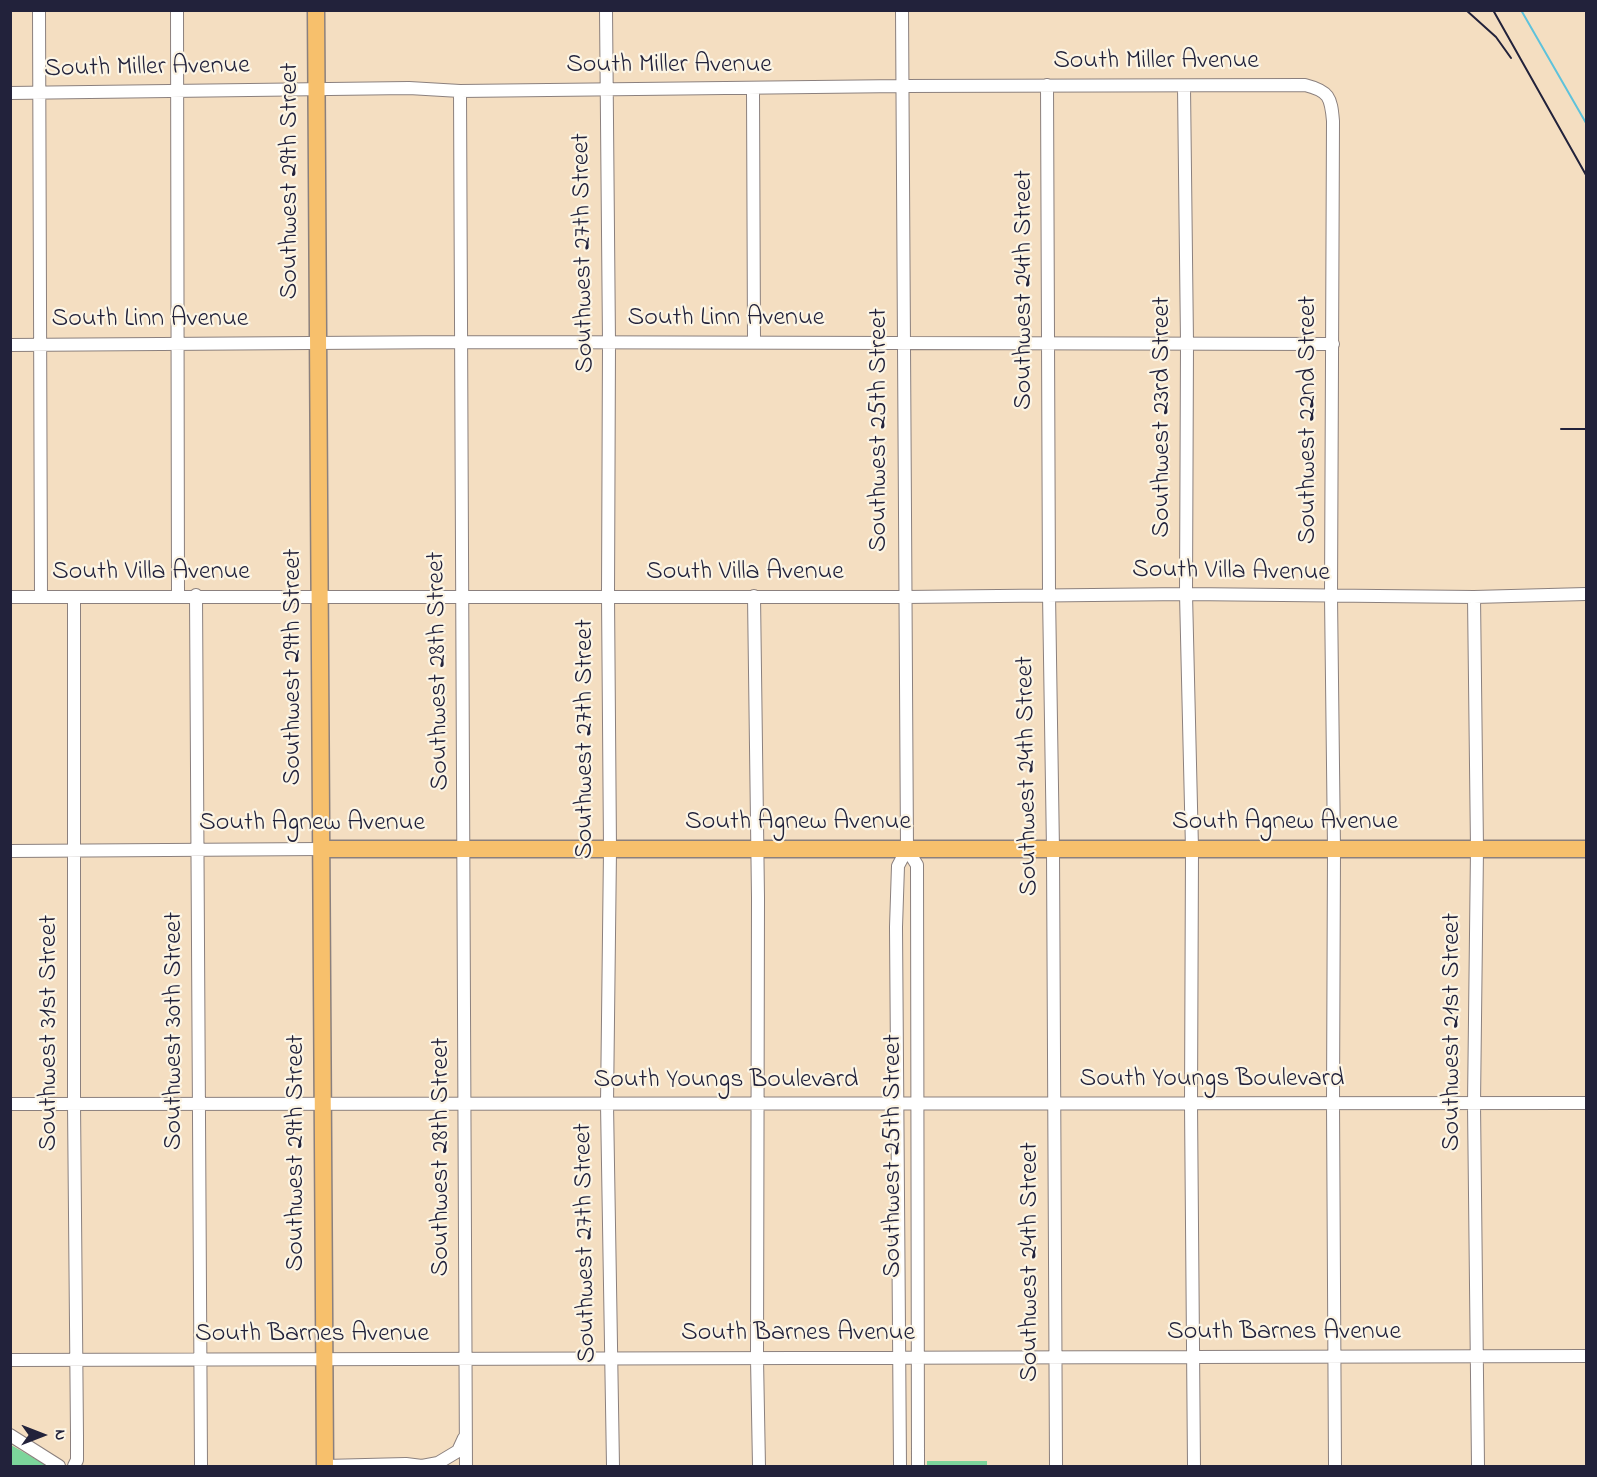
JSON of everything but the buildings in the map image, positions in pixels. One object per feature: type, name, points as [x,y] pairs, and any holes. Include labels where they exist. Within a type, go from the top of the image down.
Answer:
[{"type":"main road","name":"Southwest 29th Street","points":[[316,10],[325,1466]]},
{"type":"main road","name":"South Agnew Avenue","points":[[321,849],[1587,849]]},
{"type":"street","points":[[39,10],[41,596]]},
{"type":"street","points":[[177,10],[178,596]]},
{"type":"street","name":"Southwest 27th Street","points":[[606,10],[610,850],[607,1104],[613,1467]]},
{"type":"street","name":"Southwest 25th Street","points":[[900,1467],[896,927],[898,866],[907,849],[902,10]]},
{"type":"street","name":"Southwest 24th Street","points":[[1047,85],[1056,1467]]},
{"type":"street","name":"South Miller Avenue","points":[[10,93],[177,89],[409,88],[460,91],[902,86],[1305,85],[1320,89],[1327,94]]},
{"type":"street","name":"Southwest 23rd Street","points":[[1184,87],[1187,343],[1186,594],[1192,849],[1191,1104],[1194,1467]]},
{"type":"street","points":[[753,89],[754,342]]},
{"type":"street","name":"Southwest 28th Street","points":[[460,91],[466,1467]]},
{"type":"street","name":"Southwest 22nd Street","points":[[1327,94],[1332,106],[1333,121],[1331,596],[1334,849],[1335,1467]]},
{"type":"street","name":"South Linn Avenue","points":[[10,345],[318,342],[1333,344]]},
{"type":"street","name":"South Villa Avenue","points":[[10,597],[905,597],[1049,594],[1474,597],[1587,594]]},
{"type":"street","name":"Southwest 30th Street","points":[[196,596],[201,1467]]},
{"type":"street","points":[[754,596],[759,1467]]},
{"type":"street","name":"Southwest 21st Street","points":[[1474,597],[1478,849],[1474,1104],[1478,1467]]},
{"type":"street","name":"Southwest 31st Street","points":[[74,598],[77,1460],[74,1467]]},
{"type":"street","name":"South Agnew Avenue","points":[[10,851],[321,849]]},
{"type":"street","name":"Southwest 25th Street","points":[[907,849],[917,865],[918,1467]]},
{"type":"street","name":"South Youngs Boulevard","points":[[10,1104],[1587,1103]]},
{"type":"street","name":"South Barnes Avenue","points":[[10,1360],[1587,1356]]},
{"type":"street","points":[[325,1466],[406,1464],[422,1466],[438,1463],[458,1451],[466,1434]]},
{"type":"street","points":[[10,1436],[59,1467]]},
{"type":"green space","points":[[11,1445],[48,1466],[11,1466]]},
{"type":"green space","points":[[927,1461],[987,1461],[987,1466],[927,1466]]},
{"type":"waterway","points":[[1521,10],[1586,123]]},
{"type":"railway","points":[[1466,10],[1496,37],[1511,58]]},
{"type":"railway","points":[[1493,10],[1586,175]]},
{"type":"railway","points":[[1561,429],[1586,429]]}]
